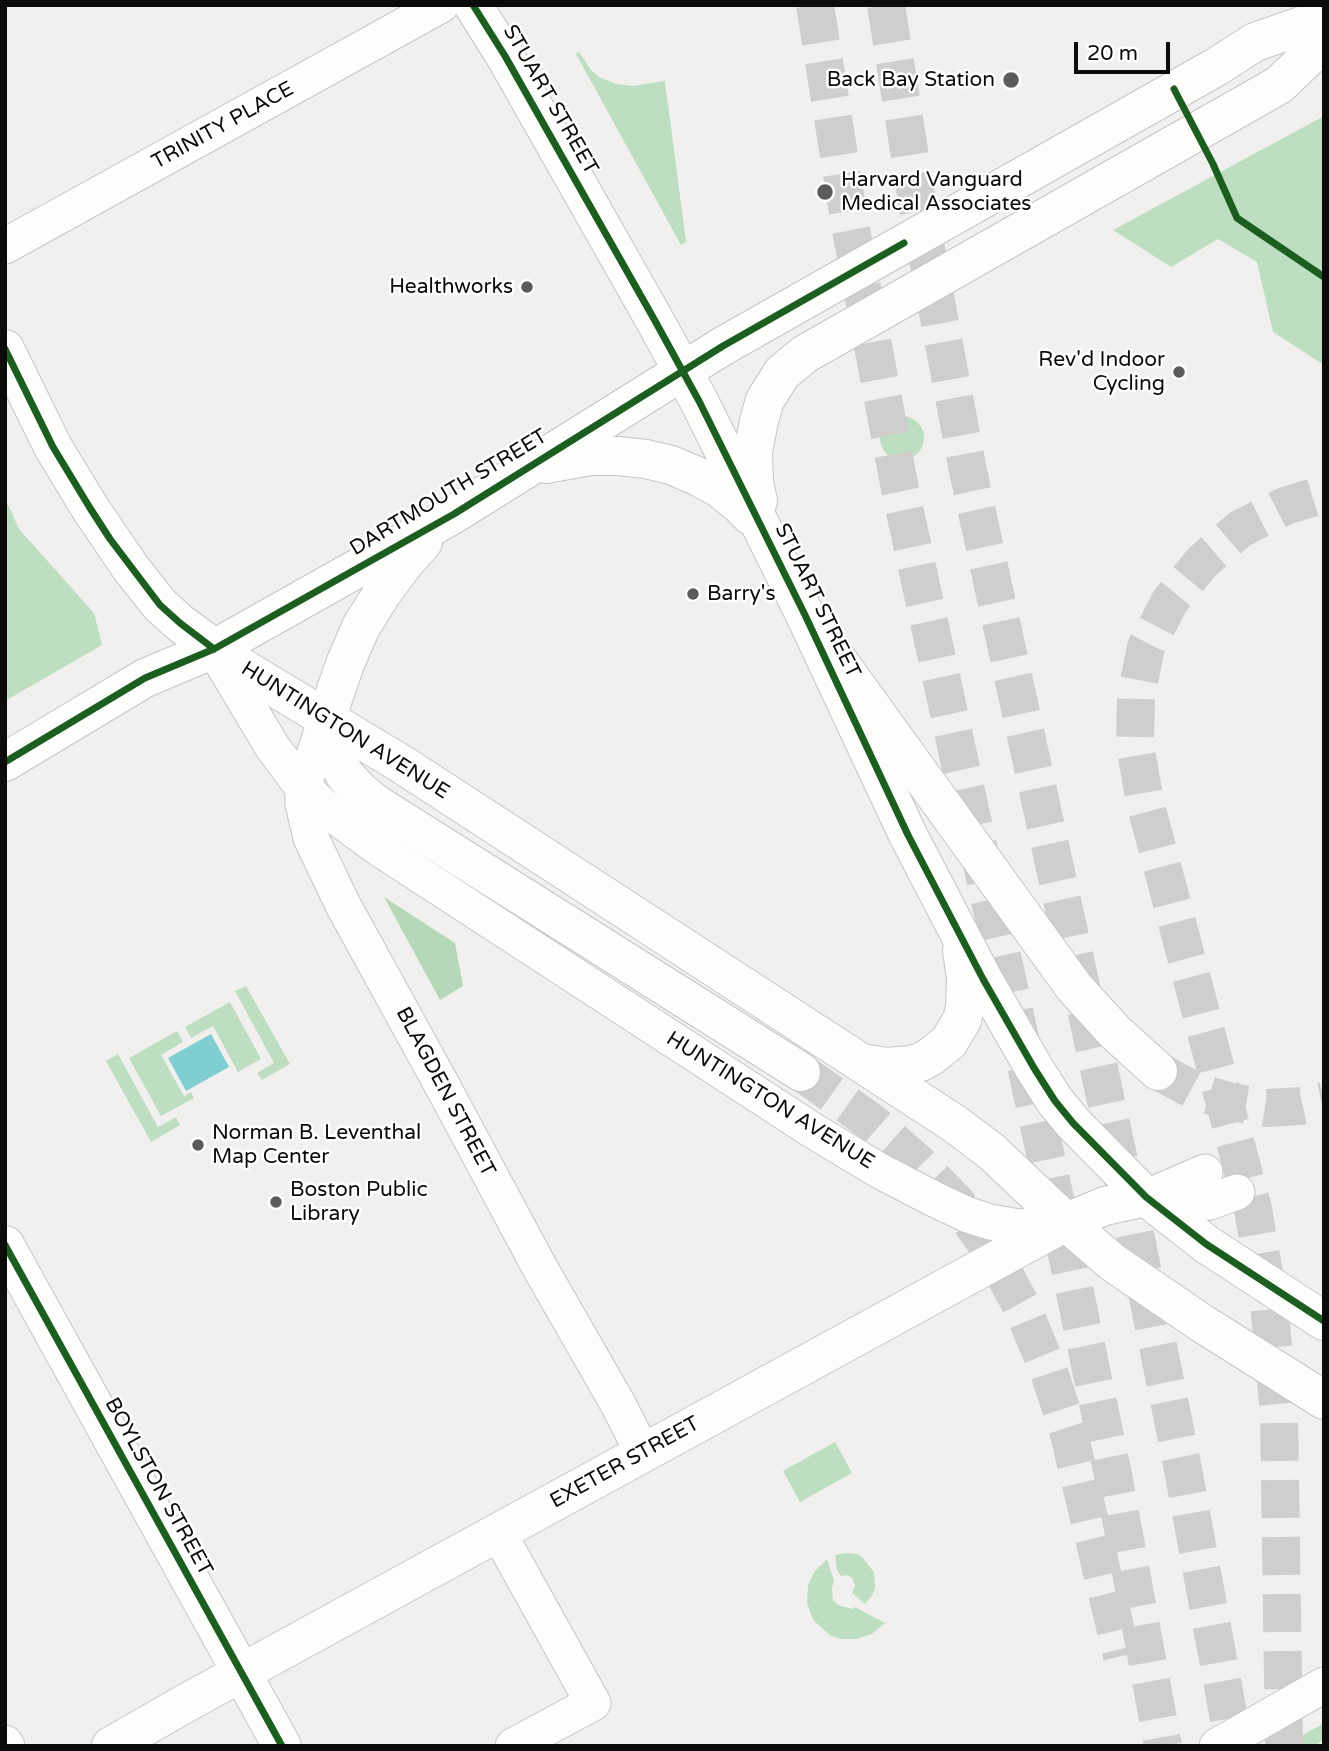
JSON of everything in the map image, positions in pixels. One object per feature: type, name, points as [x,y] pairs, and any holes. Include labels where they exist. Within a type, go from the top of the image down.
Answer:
[{"type":"main road","name":"STUART STREET","points":[[473,5],[505,55],[683,371],[765,531],[908,835],[959,934],[1034,1068],[1055,1101],[1082,1133],[1146,1197]]},
{"type":"main road","name":"DARTMOUTH STREET","points":[[5,762],[145,678],[214,649],[453,514],[723,346],[1255,42],[1324,18]]},
{"type":"main road","points":[[765,531],[754,482],[754,451],[758,421],[765,400],[782,373],[804,354],[1279,85],[1324,42]]},
{"type":"main road","points":[[5,349],[53,447],[110,539],[160,605],[214,649]]},
{"type":"main road","points":[[526,469],[590,456],[636,458],[670,465],[719,488],[765,531]]},
{"type":"main road","points":[[453,514],[406,561],[372,609],[352,647],[326,719],[336,758],[345,775],[376,804],[801,1072]]},
{"type":"main road","points":[[805,615],[1074,986],[1115,1032],[1158,1071]]},
{"type":"main road","name":"HUNTINGTON AVENUE","points":[[214,649],[402,765],[956,1124],[979,1141],[1112,1262],[1203,1325],[1324,1400]]},
{"type":"main road","points":[[862,1063],[887,1067],[910,1065],[930,1057],[949,1042],[962,1020],[967,993],[959,934]]},
{"type":"main road","points":[[1146,1197],[1215,1250],[1324,1321]]},
{"type":"main road","name":"EXETER STREET","points":[[111,1746],[1066,1222],[1105,1206],[1146,1197]]},
{"type":"main road","name":"BOYLSTON STREET","points":[[5,1245],[282,1746]]},
{"type":"street","name":"TRINITY PLACE","points":[[5,246],[441,5]]},
{"type":"street","name":"HUNTINGTON AVENUE","points":[[214,649],[273,748],[303,788],[340,820],[380,849],[812,1130],[921,1193],[981,1220],[1009,1226],[1066,1222]]},
{"type":"street","name":"BLAGDEN STREET","points":[[326,719],[303,788],[303,804],[311,838],[328,877],[643,1453]]},
{"type":"street","points":[[1146,1197],[1205,1172]]},
{"type":"street","points":[[1146,1197],[1199,1203],[1237,1192]]},
{"type":"street","points":[[498,1532],[593,1703],[513,1746]]},
{"type":"street","points":[[1217,1746],[1324,1685]]},
{"type":"green space","points":[[579,52],[599,77],[616,84],[633,86],[665,81],[686,242],[681,245],[576,54]]},
{"type":"green space","points":[[1324,116],[1324,365],[1273,332],[1257,262],[1218,239],[1171,267],[1113,230]]},
{"type":"green space","points":[[902,416],[918,422],[924,438],[918,454],[902,460],[886,454],[880,438],[886,422]]},
{"type":"green space","points":[[5,498],[19,529],[94,613],[102,645],[5,701]]},
{"type":"green space","points":[[384,897],[455,943],[463,986],[440,1000]]},
{"type":"green space","points":[[246,986],[290,1064],[262,1080],[257,1073],[274,1063],[235,991]]},
{"type":"green space","points":[[230,1002],[261,1059],[238,1072],[213,1026],[191,1038],[185,1027]]},
{"type":"green space","points":[[177,1031],[183,1042],[161,1055],[184,1096],[191,1092],[194,1098],[161,1116],[129,1058]]},
{"type":"green space","points":[[118,1054],[158,1127],[176,1117],[180,1125],[151,1142],[106,1061]]},
{"type":"green space","points":[[835,1442],[852,1473],[800,1502],[783,1471]]},
{"type":"green space","points":[[846,1553],[862,1557],[874,1572],[875,1588],[865,1604],[852,1593],[855,1586],[852,1578],[841,1576],[837,1570],[835,1555]]},
{"type":"green space","points":[[827,1559],[834,1581],[833,1600],[838,1605],[852,1609],[855,1607],[885,1623],[872,1634],[856,1639],[841,1639],[830,1635],[814,1621],[807,1602],[808,1586],[814,1572]]},
{"type":"green space","points":[[1324,1723],[1324,1740],[1314,1746],[1284,1746]]},
{"type":"water","points":[[211,1034],[229,1067],[186,1091],[168,1058]]},
{"type":"tunnel","points":[[815,5],[849,219],[900,489],[1063,1235],[1113,1475],[1163,1746]]},
{"type":"tunnel","points":[[886,5],[918,207],[968,471],[1133,1224],[1182,1464],[1234,1746]]},
{"type":"tunnel","points":[[1284,1746],[1279,1413],[1269,1303],[1253,1209],[1145,802],[1135,745],[1136,697],[1146,647],[1170,601],[1203,561],[1240,529],[1285,506],[1324,494]]},
{"type":"tunnel","points":[[1158,1071],[1195,1091],[1231,1102],[1267,1108],[1301,1106],[1324,1101]]},
{"type":"tunnel","points":[[801,1072],[874,1124],[918,1163],[957,1203],[991,1250],[1022,1307],[1049,1372],[1068,1430],[1122,1656]]},
{"type":"cycle path","points":[[473,5],[505,56],[699,401],[805,615],[908,835],[983,979],[1055,1101],[1146,1197],[1206,1244],[1324,1321]]},
{"type":"cycle path","points":[[1174,89],[1213,164],[1237,218],[1324,277]]},
{"type":"cycle path","points":[[5,762],[145,678],[214,649],[454,514],[723,346],[904,243]]},
{"type":"cycle path","points":[[5,349],[53,447],[110,539],[160,605],[214,649]]},
{"type":"cycle path","points":[[5,1245],[282,1746]]},
{"type":"place","name":"Back Bay Station","points":[[1011,80]]},
{"type":"place","name":"Harvard Vanguard Medical Associates","points":[[825,192]]},
{"type":"place","name":"Healthworks","points":[[527,287]]},
{"type":"place","name":"Rev'd Indoor Cycling","points":[[1179,372]]},
{"type":"place","name":"Barry's","points":[[693,594]]},
{"type":"place","name":"Norman B. Leventhal Map Center","points":[[198,1145]]},
{"type":"place","name":"Boston Public Library","points":[[276,1202]]}]
